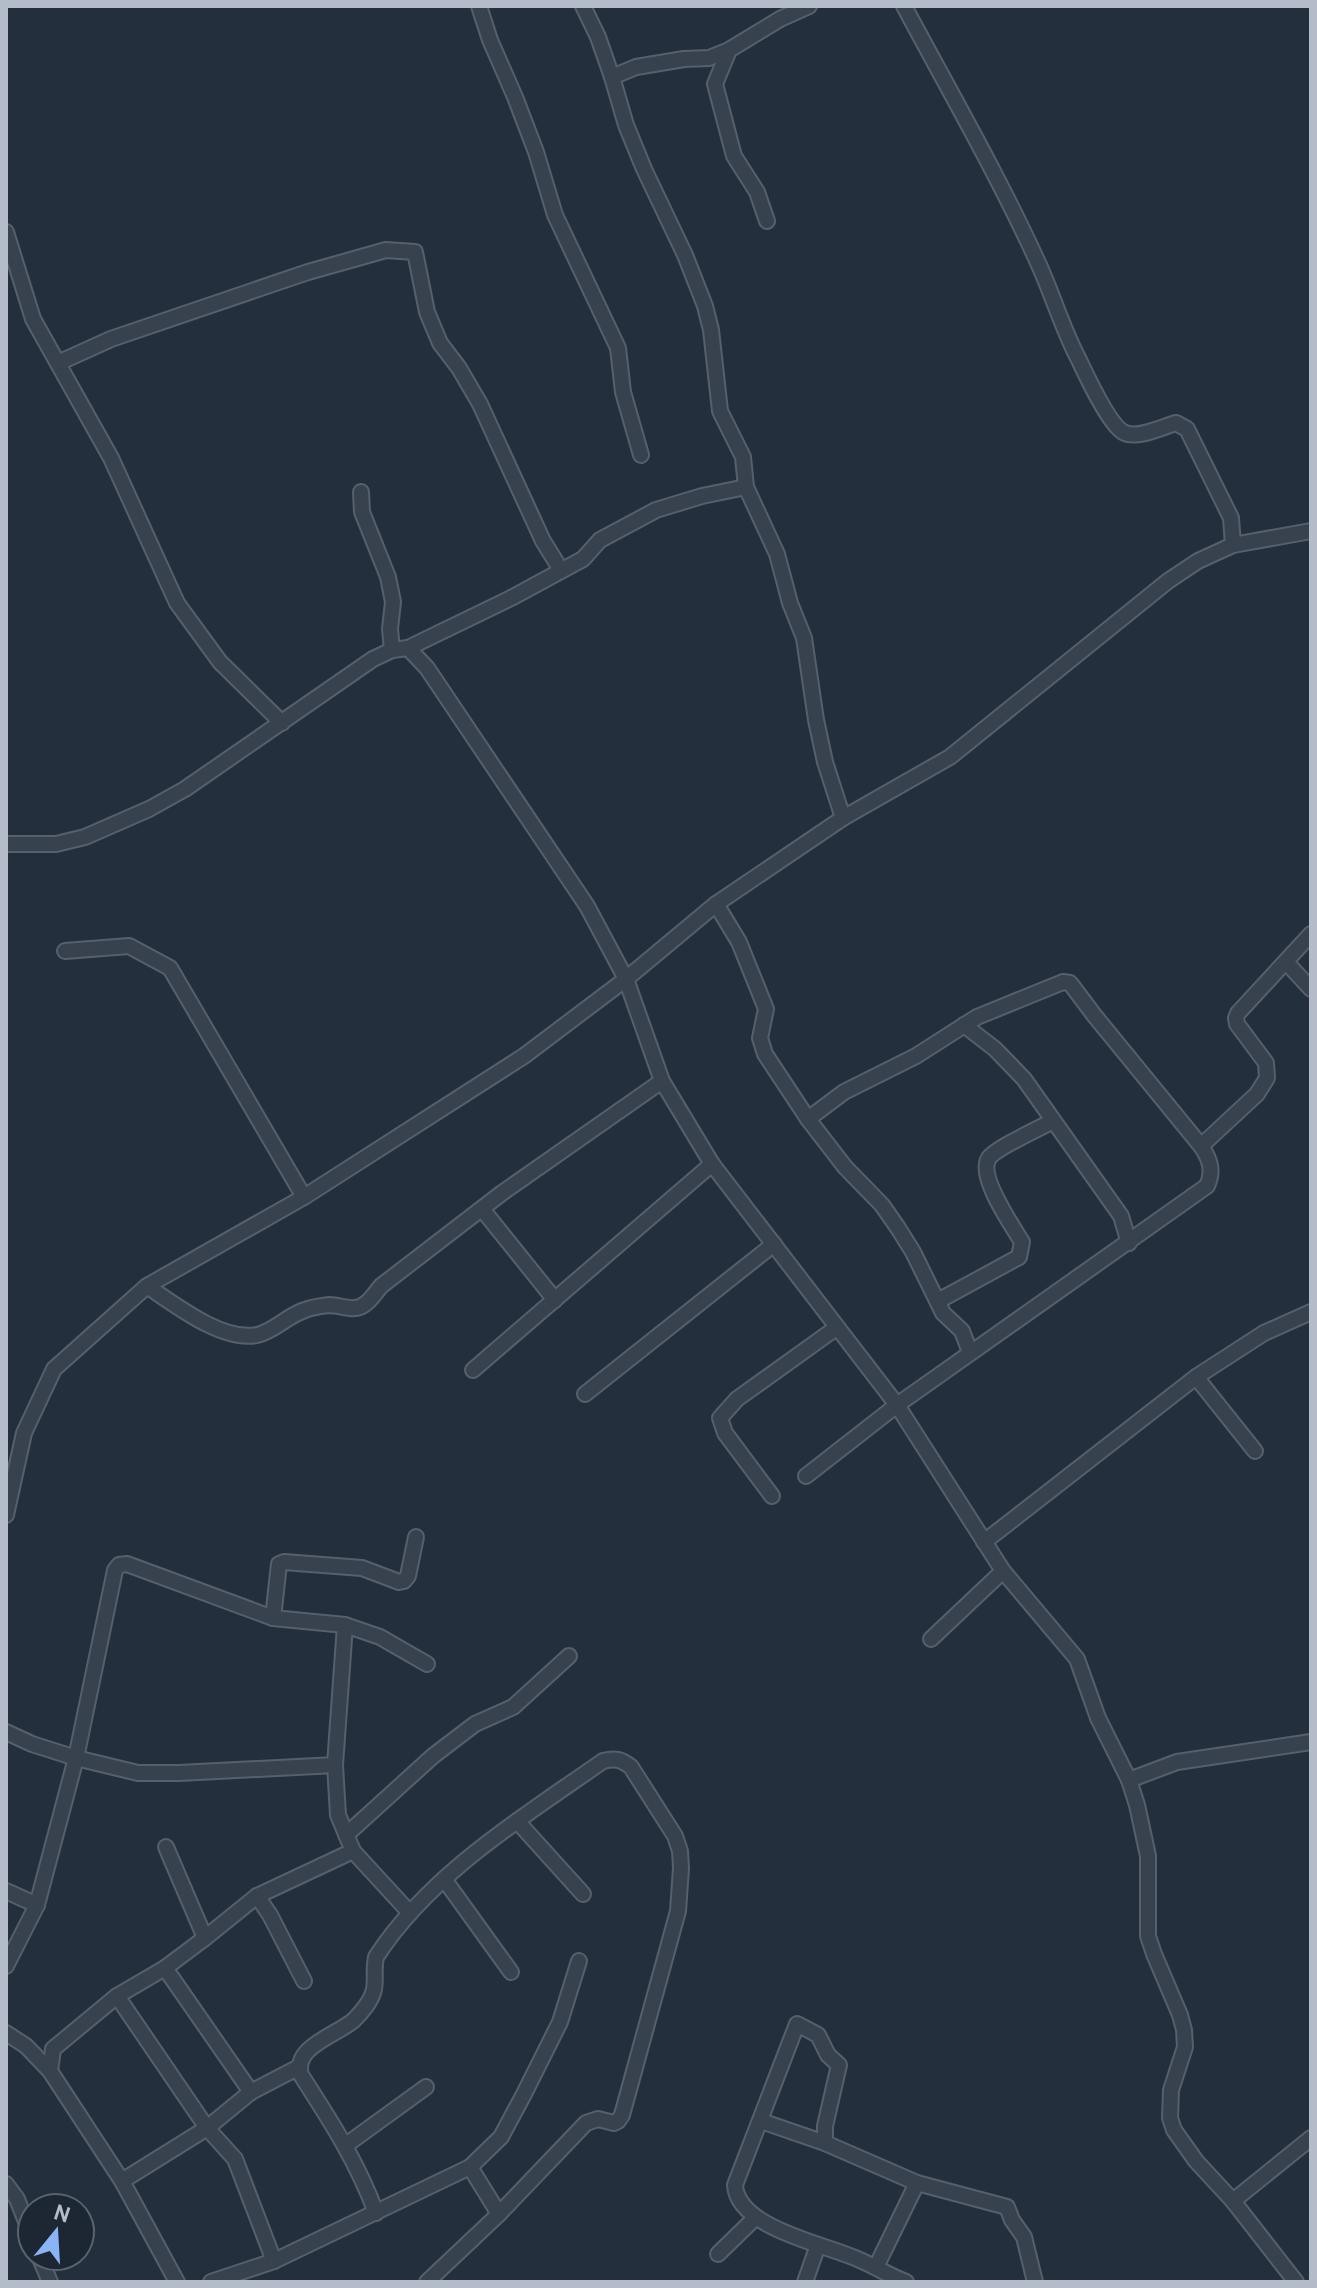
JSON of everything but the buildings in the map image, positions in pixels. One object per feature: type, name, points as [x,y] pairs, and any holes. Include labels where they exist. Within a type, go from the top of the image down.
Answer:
[{"type":"street","points":[[479,6],[536,152],[555,215],[618,348],[623,392],[641,455]]},
{"type":"street","points":[[583,6],[598,37],[626,125],[705,306],[711,330],[720,411],[743,457],[746,487],[777,554],[790,603],[804,638],[825,762],[843,818]]},
{"type":"street","points":[[612,77],[636,67],[709,58],[809,6]]},
{"type":"street","points":[[904,6],[1038,265],[1093,389],[1124,433],[1137,434],[1176,423],[1187,429],[1231,518],[1233,545]]},
{"type":"street","points":[[729,50],[715,84],[734,156],[757,192],[767,221]]},
{"type":"street","points":[[6,232],[33,319],[111,458],[177,603],[220,662],[282,723]]},
{"type":"street","points":[[58,363],[111,339],[308,272],[386,250],[415,252],[427,312],[440,343],[480,404],[543,541],[561,570]]},
{"type":"street","points":[[6,844],[56,844],[113,826],[185,789],[373,659],[392,650],[408,648],[511,598],[583,559],[600,540],[656,510],[746,487]]},
{"type":"street","points":[[361,492],[362,512],[388,577],[393,602],[390,629],[392,650]]},
{"type":"street","points":[[6,1515],[24,1433],[54,1369],[147,1286],[304,1197],[524,1056],[626,979],[716,904],[843,818],[950,757],[1168,581],[1198,561],[1233,545],[1311,531]]},
{"type":"street","points":[[408,648],[448,697],[587,906],[626,979],[662,1081],[712,1164],[897,1405],[1003,1571],[1077,1659],[1098,1718],[1129,1780],[1141,1820],[1148,1856],[1148,1936],[1184,2030],[1185,2047],[1171,2090],[1170,2118],[1174,2130],[1294,2281]]},
{"type":"street","points":[[716,904],[739,942],[766,1009],[760,1038],[765,1054],[808,1119],[898,1228],[943,1313],[962,1331],[970,1352]]},
{"type":"street","points":[[1201,1146],[1257,1094],[1267,1078],[1266,1063],[1237,1024],[1238,1013],[1311,934]]},
{"type":"street","points":[[65,951],[129,946],[170,968],[304,1197]]},
{"type":"street","points":[[1286,962],[1311,989]]},
{"type":"street","points":[[806,1476],[970,1352],[1207,1186],[1211,1177],[1208,1156],[1201,1146],[1070,983],[1063,982],[964,1025],[916,1056],[844,1092],[808,1119]]},
{"type":"street","points":[[964,1025],[995,1049],[1024,1079],[1121,1216],[1129,1243]]},
{"type":"street","points":[[147,1286],[216,1328],[255,1336],[277,1327],[303,1310],[331,1305],[356,1309],[366,1304],[381,1286],[482,1209],[662,1081]]},
{"type":"street","points":[[938,1301],[1019,1257],[1022,1242],[995,1195],[986,1166],[992,1154],[1053,1121]]},
{"type":"street","points":[[473,1370],[712,1164]]},
{"type":"street","points":[[482,1209],[555,1300]]},
{"type":"street","points":[[585,1394],[774,1244]]},
{"type":"street","points":[[984,1542],[1196,1377],[1264,1333],[1311,1312]]},
{"type":"street","points":[[772,1496],[725,1433],[720,1418],[737,1399],[836,1328]]},
{"type":"street","points":[[1196,1377],[1255,1451]]},
{"type":"street","points":[[273,1618],[279,1564],[362,1568],[399,1582],[408,1576],[416,1537]]},
{"type":"street","points":[[6,1966],[37,1905],[76,1758],[115,1570],[119,1565],[127,1564],[273,1618],[345,1625],[380,1637],[427,1664]]},
{"type":"street","points":[[931,1639],[1003,1571]]},
{"type":"street","points":[[345,1625],[335,1765],[338,1815],[353,1851],[410,1913]]},
{"type":"street","points":[[346,1835],[433,1756],[475,1724],[513,1707],[569,1656]]},
{"type":"street","points":[[6,1732],[76,1758],[138,1773],[335,1765]]},
{"type":"street","points":[[1129,1780],[1177,1762],[1311,1742]]},
{"type":"street","points":[[376,2213],[346,2145],[301,2075],[301,2058],[308,2050],[355,2020],[376,1986],[376,1957],[410,1913],[444,1879],[517,1821],[603,1761],[613,1758],[622,1761],[631,1767],[675,1836],[681,1868],[678,1911],[622,2115],[614,2123],[598,2119],[586,2123],[499,2214],[427,2282]]},
{"type":"street","points":[[517,1821],[583,1894]]},
{"type":"street","points":[[166,1847],[205,1938]]},
{"type":"street","points":[[50,2071],[53,2049],[117,1996],[165,1968],[257,1896],[353,1851]]},
{"type":"street","points":[[444,1879],[511,1972]]},
{"type":"street","points":[[6,1891],[37,1905]]},
{"type":"street","points":[[257,1896],[304,1981]]},
{"type":"street","points":[[211,2282],[274,2261],[470,2167],[501,2137],[524,2094],[560,2022],[579,1961]]},
{"type":"street","points":[[165,1968],[251,2092]]},
{"type":"street","points":[[117,1996],[207,2128],[235,2159],[274,2261]]},
{"type":"street","points":[[825,2143],[825,2126],[839,2065],[828,2055],[818,2035],[797,2024],[735,2185],[738,2198],[755,2218],[876,2267],[905,2282]]},
{"type":"street","points":[[6,2033],[26,2046],[50,2071],[122,2181],[177,2282]]},
{"type":"street","points":[[122,2181],[207,2128],[251,2092],[299,2067]]},
{"type":"street","points":[[346,2145],[426,2087]]},
{"type":"street","points":[[761,2121],[825,2143],[917,2183],[1007,2207],[1024,2237],[1035,2282]]},
{"type":"street","points":[[1233,2201],[1311,2138]]},
{"type":"street","points":[[470,2167],[499,2214]]},
{"type":"street","points":[[876,2267],[917,2183]]},
{"type":"street","points":[[718,2254],[755,2218]]},
{"type":"street","points":[[805,2282],[818,2245]]}]
